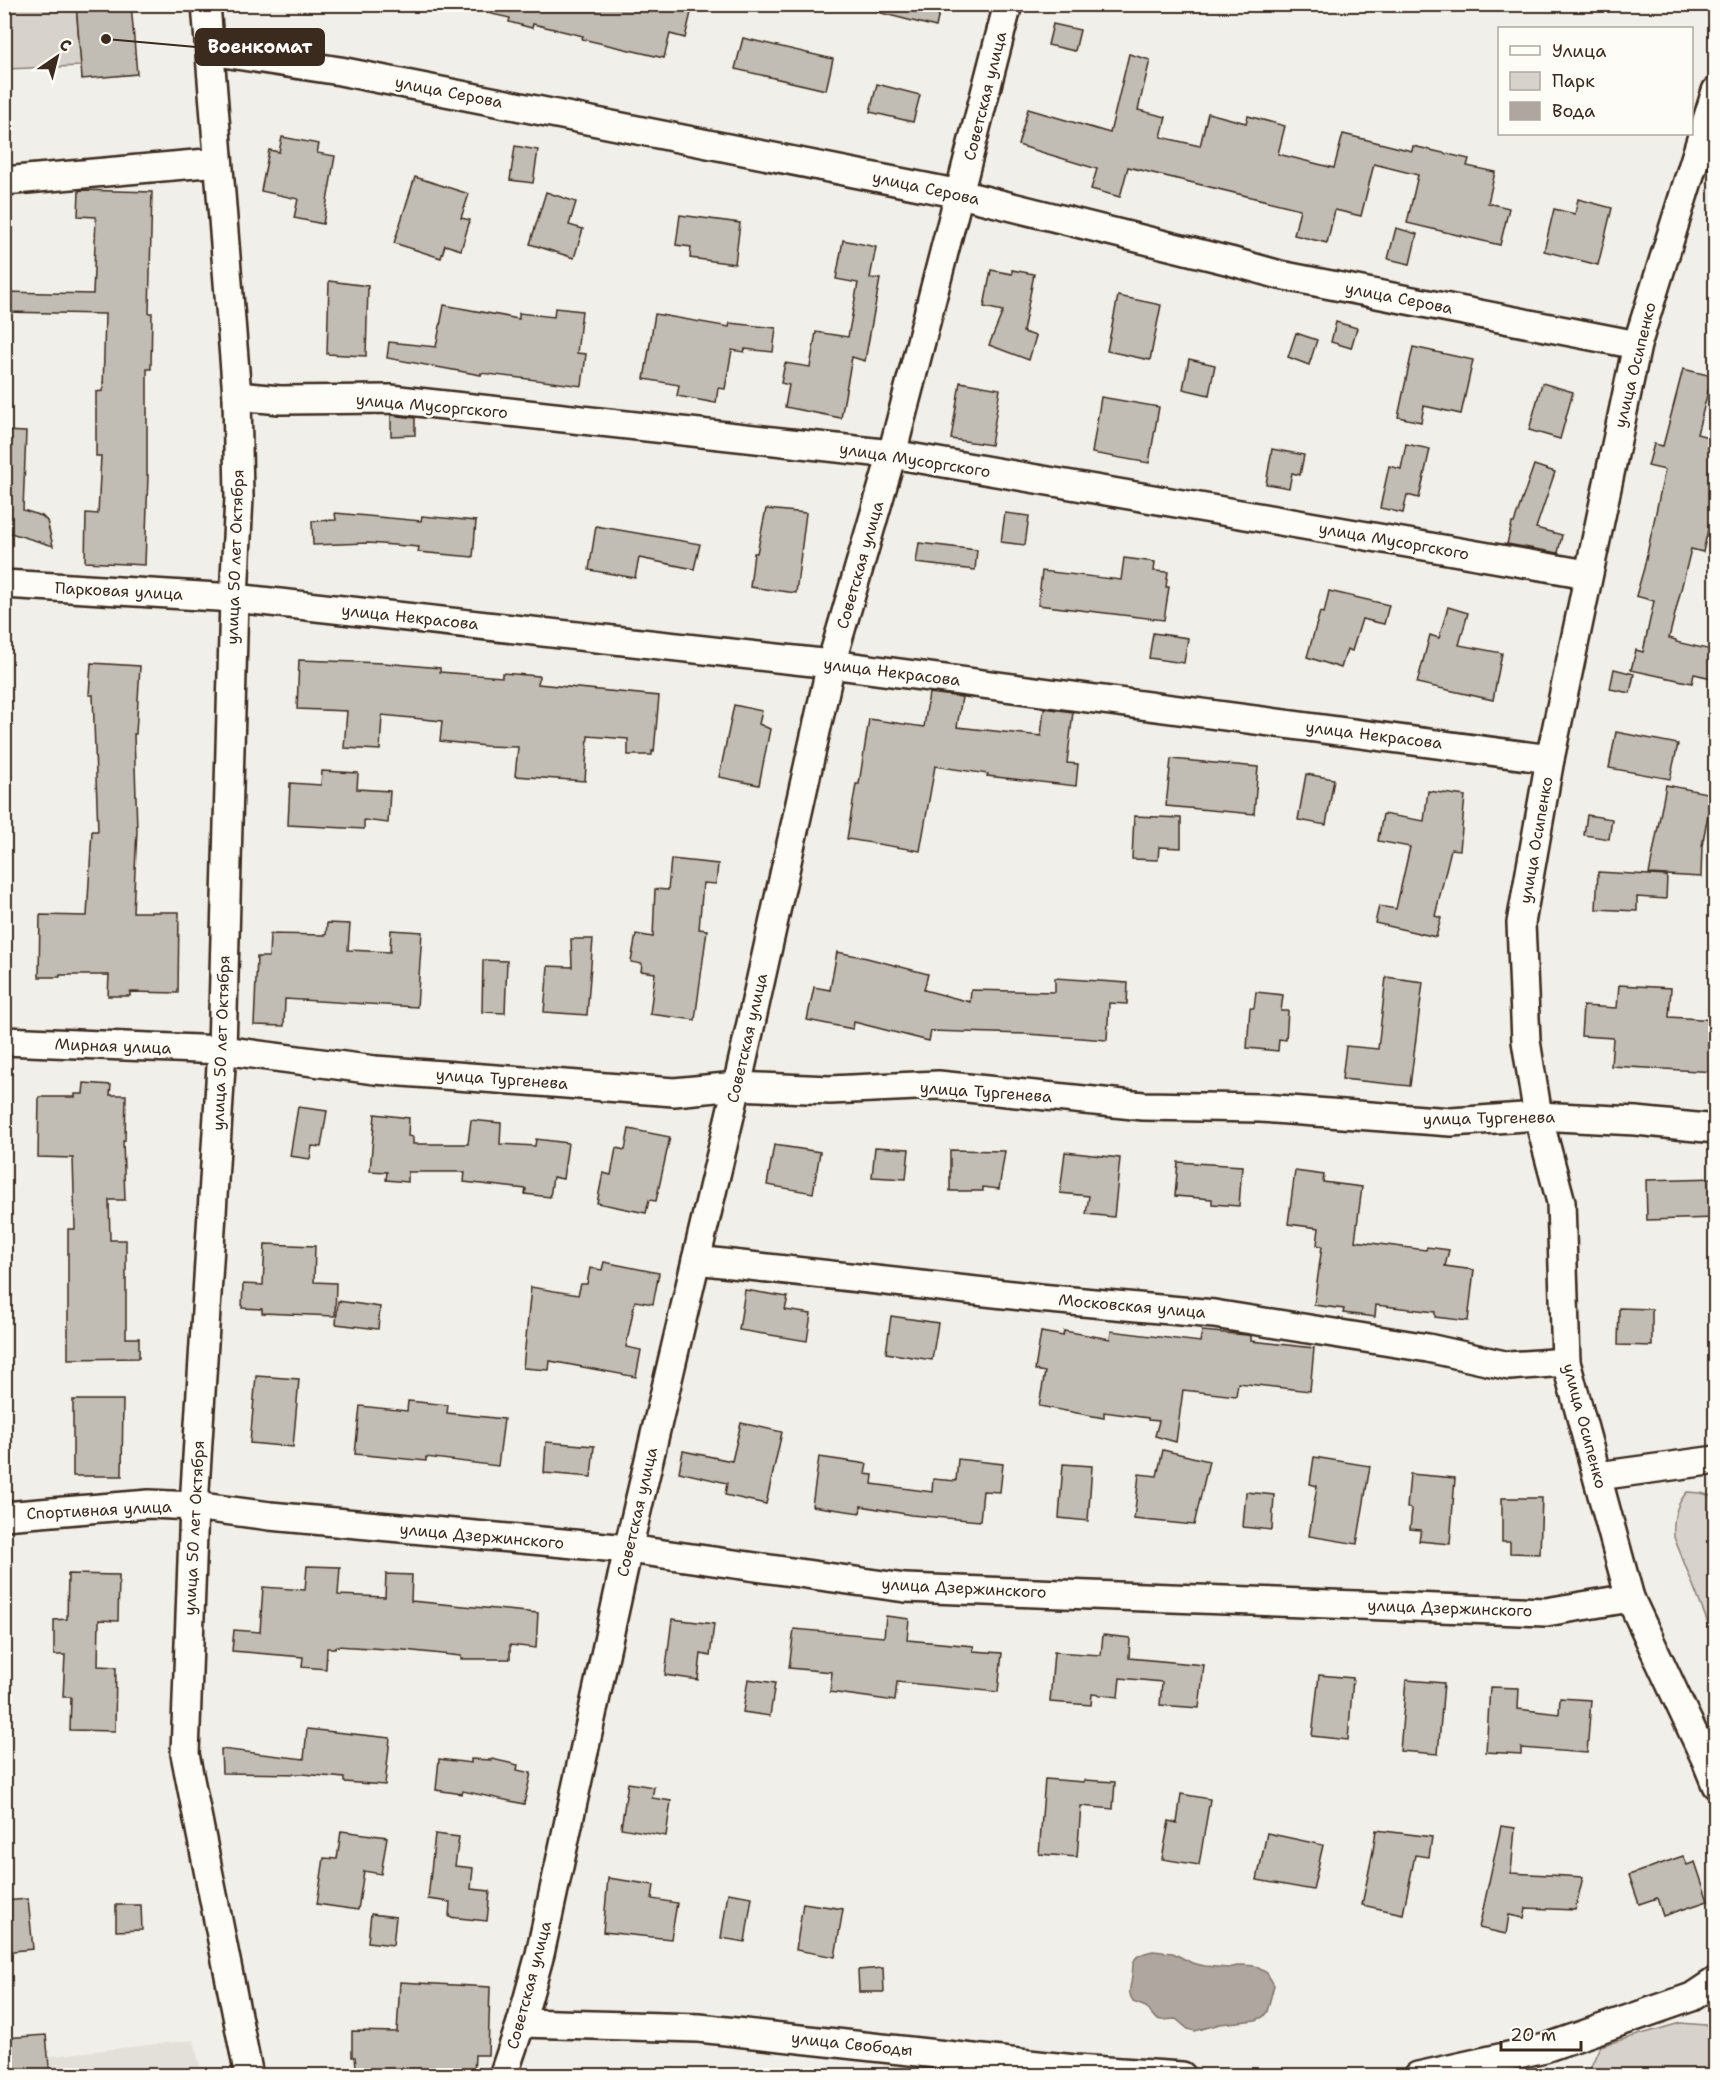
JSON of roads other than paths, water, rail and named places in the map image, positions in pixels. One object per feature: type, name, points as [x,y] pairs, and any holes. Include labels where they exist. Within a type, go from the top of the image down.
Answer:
[{"type":"street","name":"улица 50 лет Октября","points":[[206,4],[237,396],[239,497],[234,597],[222,1050],[194,1506],[184,1754],[249,2076]]},
{"type":"street","name":"Советская улица","points":[[503,2076],[521,2023],[540,1954],[628,1550],[737,1086],[831,664],[892,454],[1008,4]]},
{"type":"street","name":"улица Серова","points":[[210,51],[340,70],[960,194],[1280,275],[1637,345]]},
{"type":"street","name":"улица Осипенко","points":[[1716,91],[1637,345],[1587,574],[1550,759],[1521,922],[1526,1041],[1538,1116],[1561,1202],[1566,1362],[1630,1598],[1716,1785]]},
{"type":"street","points":[[4,181],[218,162]]},
{"type":"street","name":"улица Мусоргского","points":[[237,396],[280,400],[390,399],[892,454],[1587,574]]},
{"type":"street","name":"Парковая улица","points":[[4,584],[234,597]]},
{"type":"street","name":"улица Некрасова","points":[[234,597],[831,664],[1550,759]]},
{"type":"street","name":"Мирная улица","points":[[4,1041],[222,1050]]},
{"type":"street","name":"улица Тургенева","points":[[222,1050],[375,1070],[674,1092],[737,1086],[830,1090],[938,1085],[1143,1106],[1261,1108],[1450,1122],[1538,1116],[1636,1121],[1716,1129]]},
{"type":"street","name":"Московская улица","points":[[696,1260],[1039,1298],[1214,1314],[1428,1348],[1509,1366],[1566,1362]]},
{"type":"street","points":[[1598,1476],[1716,1460]]},
{"type":"street","name":"Спортивная улица","points":[[4,1516],[149,1504],[194,1506]]},
{"type":"street","name":"улица Дзержинского","points":[[194,1506],[270,1516],[628,1550],[905,1588],[1546,1612],[1630,1598]]},
{"type":"street","points":[[1418,2076],[1545,2048],[1692,1997],[1716,1981]]},
{"type":"street","name":"улица Свободы","points":[[521,2023],[699,2028],[1075,2069],[1182,2076]]},
{"type":"water","points":[[1153,1951],[1173,1953],[1192,1963],[1205,1966],[1228,1968],[1242,1965],[1255,1966],[1267,1973],[1274,1985],[1267,2012],[1256,2020],[1220,2024],[1195,2031],[1188,2029],[1176,2019],[1155,2018],[1146,2007],[1133,2002],[1130,1993],[1136,1958]]},
{"type":"place","name":"Военкомат","points":[[106,39]]}]
